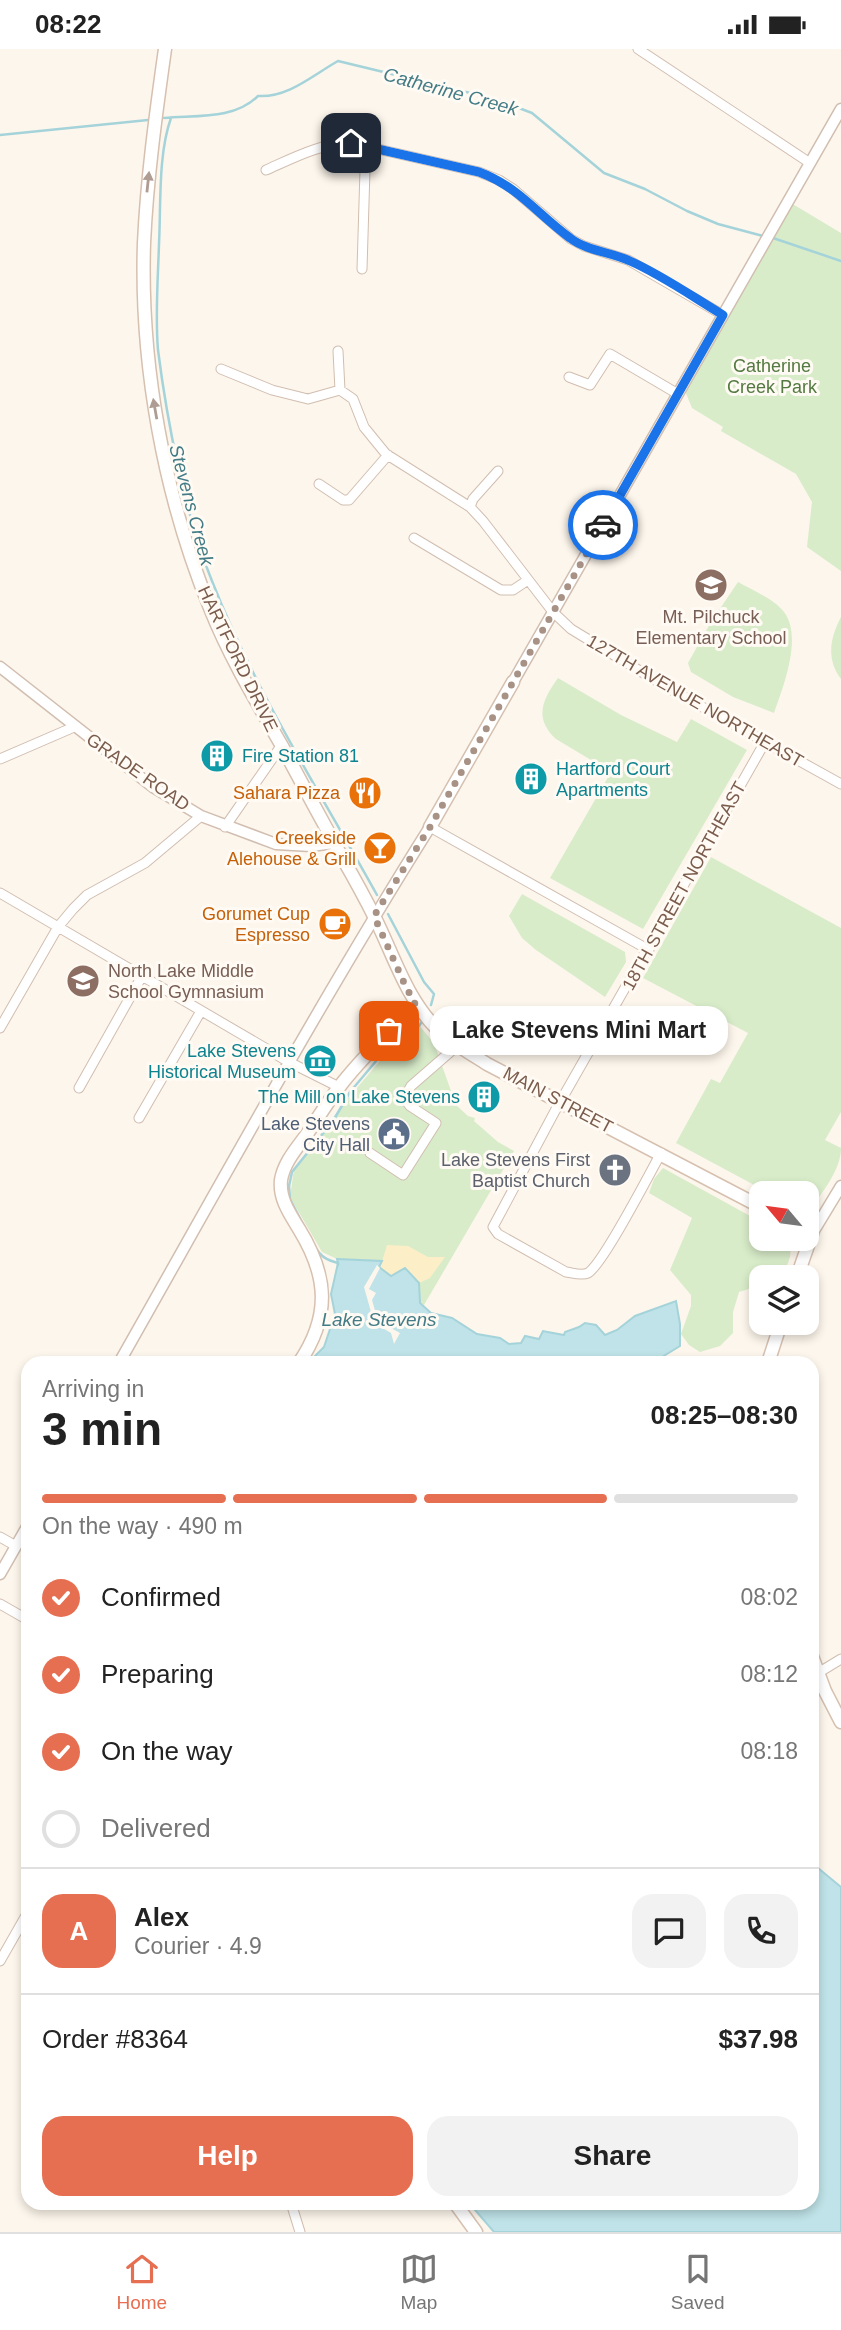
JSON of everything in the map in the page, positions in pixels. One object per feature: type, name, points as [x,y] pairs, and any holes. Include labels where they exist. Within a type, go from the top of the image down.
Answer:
[{"type":"main road","name":"HARTFORD DRIVE","points":[[165,49],[144,244],[144,302],[152,392],[184,535],[211,611],[248,688],[376,913]]},
{"type":"main road","points":[[430,827],[513,682]]},
{"type":"main road","name":"MAIN STREET","points":[[376,913],[415,1003],[437,1029],[457,1045],[749,1201]]},
{"type":"main road","points":[[303,1356],[314,1336],[321,1308],[322,1282],[311,1249],[285,1207],[281,1182],[285,1165],[340,1087],[415,1003]]},
{"type":"main road","points":[[770,1356],[777,1335]]},
{"type":"main road","points":[[819,1676],[841,1722]]},
{"type":"main road","points":[[460,2210],[476,2232]]},
{"type":"street","points":[[638,49],[810,163]]},
{"type":"street","points":[[513,682],[841,109]]},
{"type":"street","points":[[266,170],[323,146],[339,143],[479,172],[513,189],[571,239],[636,264],[723,315]]},
{"type":"street","points":[[362,269],[365,170],[370,148]]},
{"type":"street","points":[[338,351],[341,390],[353,399],[364,427],[373,441],[388,455],[470,506],[498,471]]},
{"type":"street","points":[[569,377],[590,385],[610,353],[678,394]]},
{"type":"street","points":[[221,369],[272,390],[308,399],[341,390]]},
{"type":"street","points":[[319,484],[344,500],[349,500],[388,455]]},
{"type":"street","name":"127TH AVENUE NORTHEAST","points":[[470,506],[553,613],[571,629],[841,784]]},
{"type":"street","points":[[414,538],[501,590],[513,590],[528,580]]},
{"type":"street","name":"GRADE ROAD","points":[[0,667],[153,787],[201,816],[276,844],[311,846],[334,843]]},
{"type":"street","points":[[0,759],[74,727]]},
{"type":"street","name":"18TH STREET NORTHEAST","points":[[661,1153],[603,1256],[589,1272],[566,1272],[498,1234],[493,1227],[765,742]]},
{"type":"street","points":[[225,827],[281,746]]},
{"type":"street","points":[[0,1028],[58,927],[87,895],[145,863],[201,816]]},
{"type":"street","points":[[123,1356],[289,1062],[430,827],[649,950]]},
{"type":"street","points":[[0,893],[289,1062],[340,1087]]},
{"type":"street","points":[[79,1088],[142,976]]},
{"type":"street","points":[[139,1118],[201,1011]]},
{"type":"street","points":[[370,1153],[403,1175],[436,1123],[410,1106],[404,1098],[411,1086],[457,1045]]},
{"type":"street","points":[[819,1219],[841,1186]]},
{"type":"street","points":[[0,1537],[16,1546]]},
{"type":"street","points":[[0,1574],[21,1537]]},
{"type":"street","points":[[0,1604],[21,1616]]},
{"type":"street","points":[[819,1672],[841,1659]]},
{"type":"street","points":[[0,1961],[21,1924]]},
{"type":"street","points":[[293,2210],[300,2232]]},
{"type":"green space","name":"Catherine Creek Park","points":[[791,203],[841,233],[841,571],[807,547],[812,502],[796,474],[721,431],[723,427],[692,408],[685,391]]},
{"type":"green space","points":[[738,582],[775,603],[789,622],[792,635],[790,662],[774,713],[733,697],[691,672],[688,663]]},
{"type":"green space","points":[[841,617],[841,679],[833,664],[831,648]]},
{"type":"green space","points":[[558,678],[621,715],[677,742],[691,719],[747,750],[643,929],[550,878],[611,772],[556,739],[544,724],[545,701]]},
{"type":"green space","points":[[711,857],[841,928],[841,1112],[825,1140],[841,1148],[838,1164],[819,1196],[819,1181],[749,1182],[676,1143],[711,1079],[720,1083],[748,1033],[643,978]]},
{"type":"green space","points":[[522,894],[625,952],[626,962],[605,997],[522,938],[509,916]]},
{"type":"green space","points":[[417,1023],[434,1043],[456,1105],[468,1116],[475,1118],[474,1121],[498,1142],[514,1151],[424,1305],[420,1303],[418,1283],[391,1276],[379,1267],[381,1261],[337,1259],[322,1252],[290,1197],[294,1169],[345,1102],[400,1037]]},
{"type":"green space","points":[[663,1168],[749,1215],[749,1251],[790,1251],[787,1265],[749,1265],[749,1289],[739,1292],[733,1312],[733,1333],[720,1346],[700,1352],[689,1345],[681,1334],[691,1306],[691,1295],[670,1270],[692,1218],[649,1193],[654,1179]]},
{"type":"sand","points":[[387,1245],[408,1246],[428,1257],[445,1257],[430,1278],[419,1283],[405,1268],[391,1276],[380,1268]]},
{"type":"water","name":"Lake Stevens","points":[[337,1259],[382,1261],[379,1267],[391,1276],[405,1268],[419,1283],[420,1303],[431,1313],[452,1318],[477,1334],[500,1338],[509,1344],[521,1343],[525,1336],[539,1339],[543,1331],[564,1335],[565,1332],[585,1323],[596,1325],[605,1335],[617,1330],[635,1316],[676,1301],[680,1346],[664,1356],[315,1356],[324,1347],[335,1314],[331,1294]]},
{"type":"water","points":[[819,1869],[841,1887],[841,2232],[494,2232],[475,2210],[819,2210]]},
{"type":"pier","points":[[377,1265],[380,1268],[369,1289],[376,1293],[372,1300],[378,1321],[400,1333],[394,1344],[391,1333],[367,1319],[371,1312],[364,1287]]},
{"type":"waterway","name":"Catherine Creek","points":[[164,118],[226,113],[248,104],[258,96],[269,96],[290,89],[338,61],[495,99],[532,113],[604,173],[645,189],[718,224],[763,236]]},
{"type":"waterway","name":"Stevens Creek","points":[[171,118],[164,147],[161,180],[157,337],[166,407],[185,498],[202,555],[248,662],[289,741],[377,895]]},
{"type":"waterway","name":"Catherine Creek","points":[[0,135],[148,120]]},
{"type":"waterway","name":"Catherine Creek","points":[[773,238],[841,261]]},
{"type":"waterway","name":"Stevens Creek","points":[[388,914],[424,982],[434,994],[431,1005]]},
{"type":"waterway","name":"Stevens Creek","points":[[307,1232],[290,1199],[292,1172],[333,1121],[350,1092],[377,1060],[404,1040]]},
{"type":"waterway","name":"Stevens Creek","points":[[315,1247],[322,1256],[338,1265]]},
{"type":"way so far","points":[[389,1031],[415,1003],[374,916],[430,827],[603,525]]},
{"type":"place","name":"Mt. Pilchuck Elementary School","points":[[711,585]]},
{"type":"place","name":"Fire Station 81","points":[[217,756]]},
{"type":"place","name":"Hartford Court Apartments","points":[[531,779]]},
{"type":"place","name":"Sahara Pizza","points":[[365,793]]},
{"type":"place","name":"Creekside Alehouse & Grill","points":[[380,848]]},
{"type":"place","name":"Gorumet Cup Espresso","points":[[335,924]]},
{"type":"place","name":"North Lake Middle School Gymnasium","points":[[83,981]]},
{"type":"place","name":"Lake Stevens Mini Mart","points":[[389,1031]]},
{"type":"place","name":"Lake Stevens Historical Museum","points":[[320,1061]]},
{"type":"place","name":"The Mill on Lake Stevens","points":[[484,1097]]},
{"type":"place","name":"Lake Stevens City Hall","points":[[394,1134]]},
{"type":"place","name":"Lake Stevens First Baptist Church","points":[[615,1170]]},
{"type":"route","points":[[351,143],[479,172],[499,180],[571,239],[643,267],[723,315],[603,525]]}]
